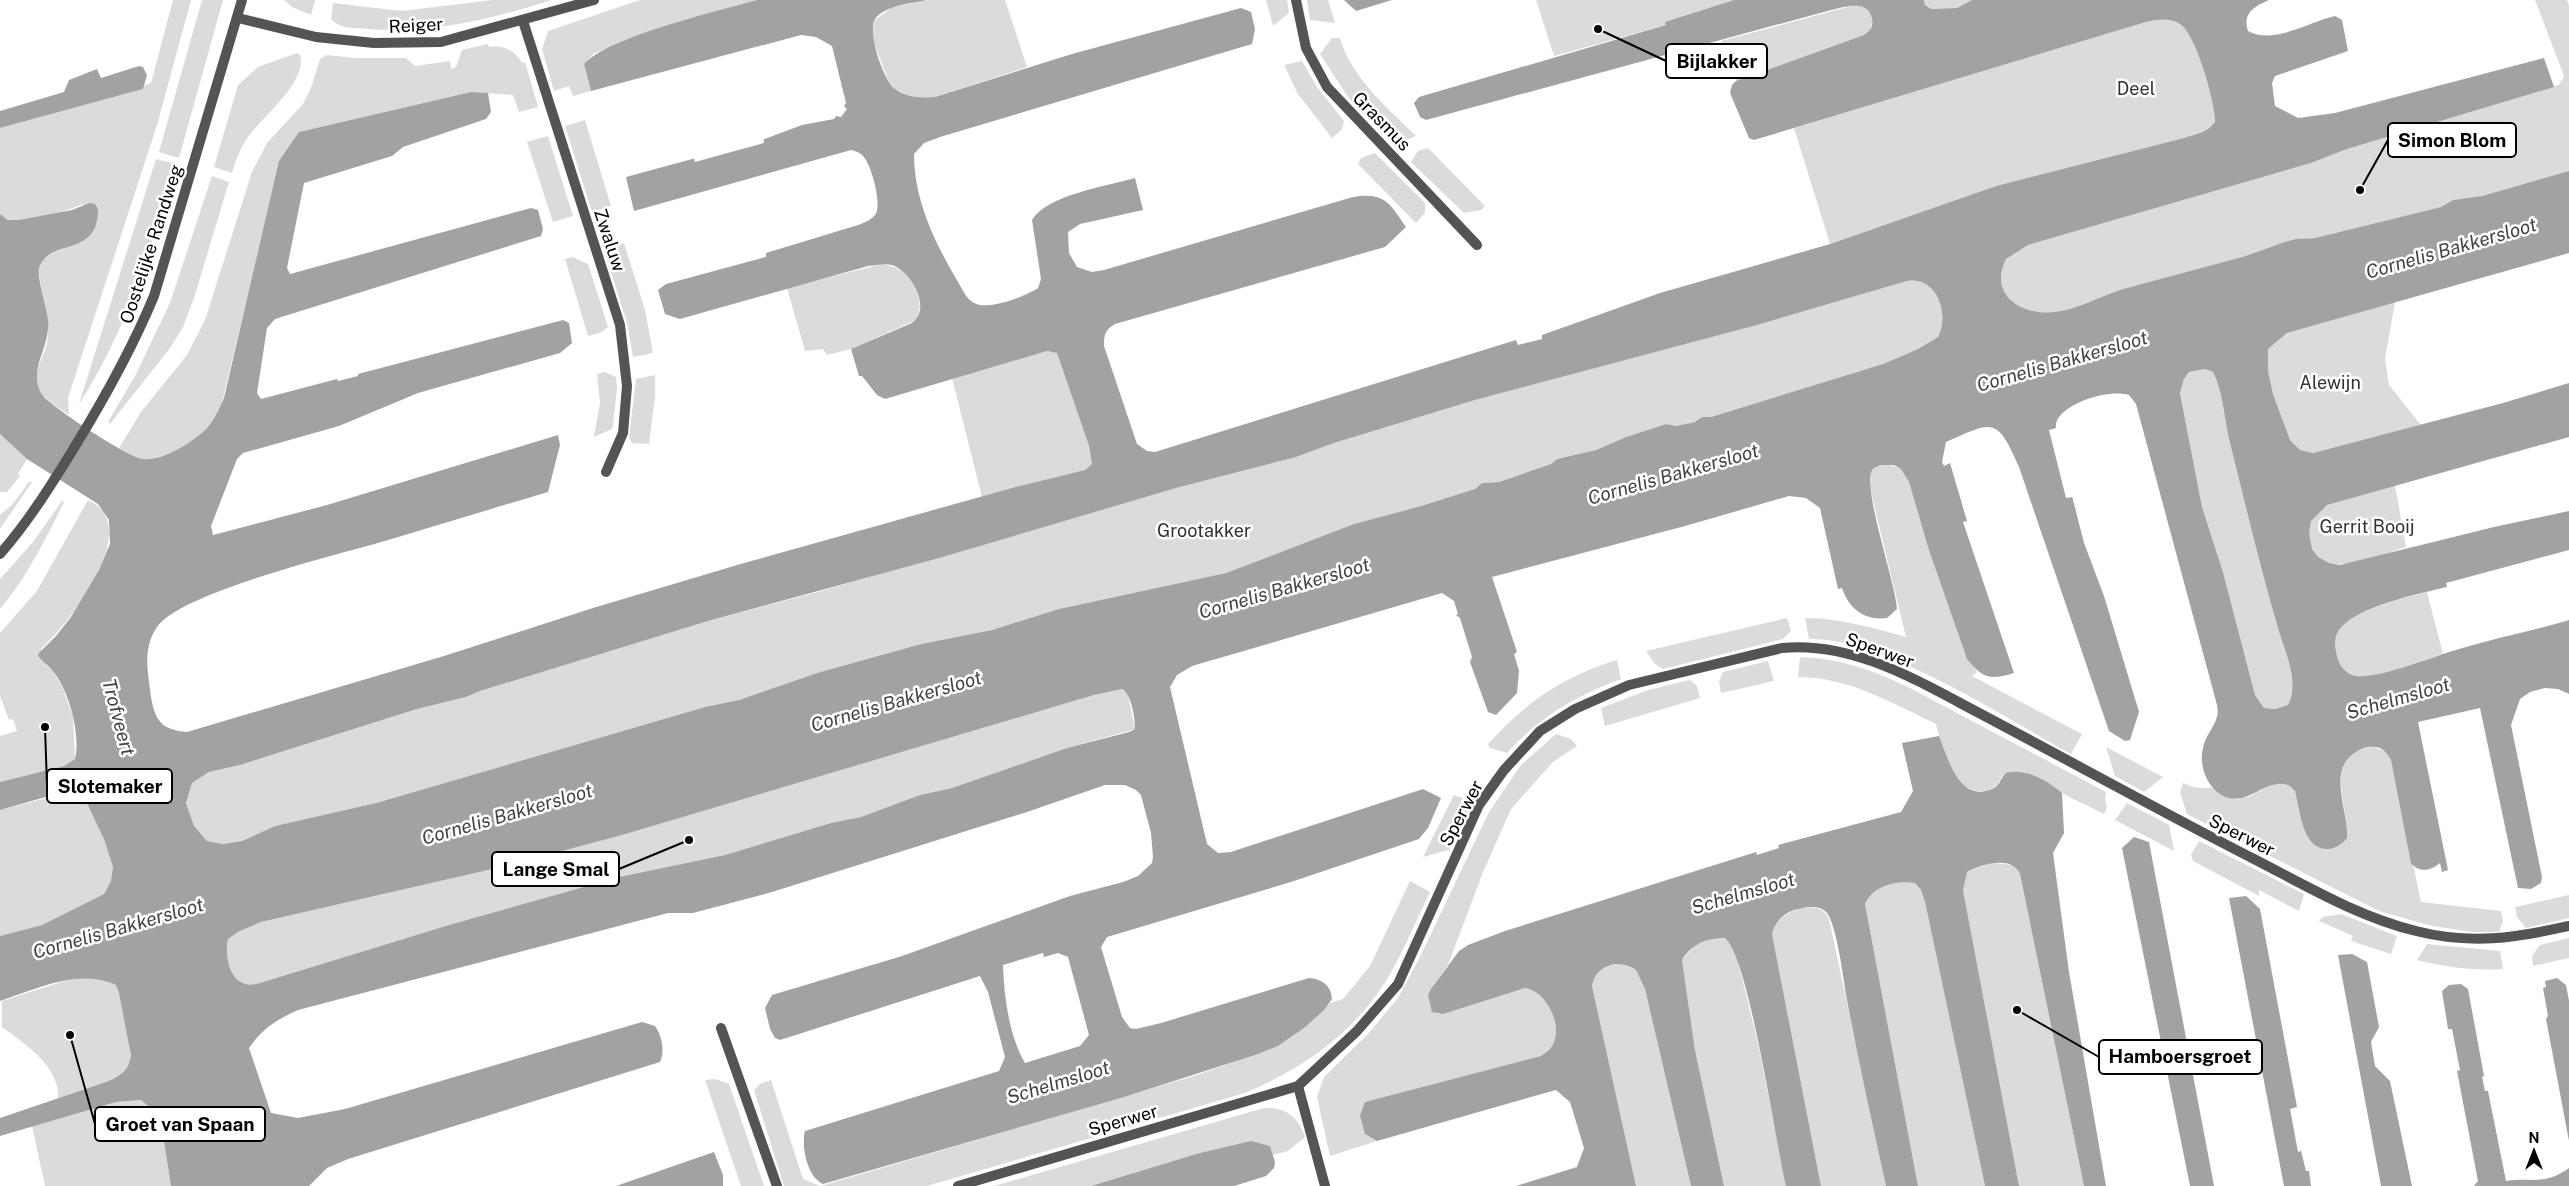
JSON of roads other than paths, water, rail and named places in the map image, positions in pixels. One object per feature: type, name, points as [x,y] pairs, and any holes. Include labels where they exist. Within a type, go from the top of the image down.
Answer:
[{"type":"street","name":"Oostelijke Randweg","points":[[0,554],[22,528],[52,484],[94,415],[135,341],[154,296],[242,0]]},
{"type":"street","name":"Reiger","points":[[238,18],[316,37],[374,43],[441,42],[594,0]]},
{"type":"street","name":"Grasmus","points":[[1296,0],[1306,48],[1327,88],[1477,245]]},
{"type":"street","name":"Zwaluw","points":[[523,21],[620,325],[627,386],[623,434],[606,472]]},
{"type":"street","name":"Sperwer","points":[[958,1186],[1298,1086],[1357,1031],[1398,984],[1479,805],[1504,770],[1540,731],[1574,709],[1629,685],[1782,648],[1799,646],[1848,652],[1908,675],[2186,824],[2327,896],[2371,916],[2416,932],[2469,940],[2512,938],[2569,926]]},
{"type":"street","points":[[720,1028],[777,1186]]},
{"type":"street","points":[[1298,1086],[1326,1186]]},
{"type":"water","points":[[757,0],[926,0],[885,11],[879,14],[873,25],[877,55],[885,75],[894,88],[903,94],[913,97],[935,97],[1072,54],[1241,8],[1251,12],[1255,29],[1252,44],[940,137],[924,143],[914,154],[918,188],[927,221],[966,296],[974,303],[980,305],[1007,302],[1038,288],[1041,279],[1032,220],[1040,211],[1064,198],[1135,178],[1143,210],[1080,224],[1068,232],[1069,253],[1077,267],[1092,272],[1104,270],[1353,197],[1372,196],[1379,198],[1395,211],[1406,227],[1385,247],[1115,324],[1107,330],[1104,346],[1137,444],[1147,451],[1155,452],[1516,340],[1518,345],[1542,339],[1542,335],[1660,293],[1830,244],[1996,186],[2197,134],[2210,128],[2215,121],[2212,99],[2204,69],[2192,41],[2180,24],[2172,20],[2163,20],[2146,22],[1754,140],[1749,138],[1730,93],[1732,85],[1736,81],[1864,35],[1872,26],[1871,15],[1864,7],[1859,6],[1842,7],[1426,120],[1420,117],[1414,103],[1419,97],[1666,25],[1665,22],[1734,0],[1924,0],[1925,5],[1931,9],[1957,8],[1972,0],[2269,0],[2259,5],[2248,15],[2248,31],[2258,35],[2280,34],[2335,16],[2342,20],[2348,51],[2275,76],[2272,83],[2275,106],[2298,118],[2335,113],[2544,58],[2554,87],[2347,149],[2311,163],[2028,245],[2006,259],[2001,283],[2005,293],[2020,306],[2031,310],[2055,312],[2081,305],[2123,289],[2242,257],[2289,241],[2315,238],[2441,207],[2453,200],[2482,196],[2569,171],[2569,253],[2287,333],[2268,349],[2268,371],[2273,394],[2290,440],[2300,450],[2313,453],[2503,403],[2569,383],[2569,437],[2327,505],[2311,521],[2309,533],[2312,549],[2318,557],[2329,563],[2340,565],[2494,527],[2569,511],[2569,550],[2446,583],[2447,587],[2405,597],[2373,608],[2347,622],[2337,633],[2335,640],[2335,648],[2342,668],[2356,676],[2366,676],[2393,671],[2448,652],[2569,620],[2569,694],[2558,689],[2545,688],[2530,692],[2520,699],[2511,725],[2542,877],[2541,883],[2531,889],[2518,888],[2480,708],[2418,722],[2448,870],[2442,872],[2440,863],[2433,868],[2421,870],[2411,863],[2391,760],[2380,748],[2369,747],[2358,751],[2347,760],[2342,769],[2340,780],[2347,838],[2338,846],[2330,849],[2319,847],[2307,835],[2295,791],[2290,786],[2274,784],[2237,799],[2229,798],[2216,791],[2204,771],[2202,755],[2205,742],[2217,717],[2217,705],[2136,404],[2129,395],[2112,394],[2081,401],[2072,406],[2059,417],[2056,433],[2084,543],[2104,596],[2139,712],[2130,740],[2125,741],[2109,731],[2019,467],[1999,431],[1984,427],[1946,442],[1942,462],[1944,466],[1950,463],[1967,521],[1963,522],[2014,673],[1999,677],[1988,676],[1978,671],[1967,659],[1929,550],[1909,482],[1901,469],[1894,465],[1880,465],[1873,469],[1870,478],[1871,493],[1897,609],[1887,618],[1872,618],[1859,612],[1849,602],[1842,588],[1838,589],[1820,508],[1806,498],[1789,496],[1685,526],[1492,577],[1517,652],[1514,654],[1519,671],[1517,693],[1496,715],[1488,712],[1470,662],[1472,657],[1460,618],[1456,615],[1458,614],[1454,601],[1442,593],[1192,666],[1177,675],[1170,687],[1207,844],[1218,853],[1231,852],[1423,789],[1441,798],[1428,828],[1419,839],[1291,882],[1107,937],[1101,947],[1122,1017],[1130,1028],[1136,1029],[1161,1023],[1309,978],[1322,981],[1328,986],[1332,999],[1324,1010],[1304,1028],[1278,1046],[1255,1055],[1124,1097],[823,1184],[817,1180],[809,1168],[804,1145],[805,1131],[999,1071],[1005,1057],[988,992],[980,976],[780,1040],[775,1038],[770,1029],[765,1008],[772,995],[902,956],[1070,896],[1123,882],[1138,876],[1152,863],[1153,857],[1151,833],[1141,795],[1136,790],[1125,785],[1105,785],[1027,812],[772,892],[693,913],[668,913],[298,1010],[276,1021],[249,1048],[271,1113],[298,1118],[345,1109],[642,1022],[655,1026],[662,1044],[660,1062],[348,1159],[327,1168],[309,1186],[171,1186],[160,1116],[141,1100],[116,1102],[0,1136],[0,1118],[118,1077],[129,1065],[131,1055],[116,985],[102,980],[72,979],[43,986],[0,1001],[0,936],[42,925],[104,894],[111,881],[113,867],[104,839],[85,799],[78,794],[66,793],[49,796],[0,810],[0,782],[64,766],[75,759],[75,725],[68,700],[58,678],[38,656],[71,617],[99,570],[110,544],[109,520],[98,504],[27,459],[0,434],[0,214],[8,220],[19,220],[72,210],[90,203],[95,204],[98,209],[96,224],[91,234],[83,241],[55,252],[40,265],[39,275],[48,328],[37,372],[38,384],[44,397],[62,412],[92,432],[135,457],[151,459],[178,450],[194,439],[207,428],[219,410],[224,398],[279,161],[299,132],[471,92],[488,93],[491,112],[486,119],[403,147],[392,156],[304,183],[287,268],[290,274],[531,208],[538,210],[543,229],[541,236],[275,319],[267,328],[257,393],[261,399],[337,379],[338,381],[358,376],[358,374],[563,320],[569,323],[572,343],[560,353],[418,393],[339,426],[243,453],[237,459],[211,526],[213,535],[327,505],[558,435],[560,445],[548,492],[262,576],[227,588],[171,614],[157,627],[152,635],[147,661],[151,697],[155,712],[161,723],[178,731],[187,732],[444,656],[593,608],[744,563],[1012,488],[1085,470],[1092,464],[1089,446],[1057,353],[1047,351],[885,399],[877,395],[862,376],[859,376],[851,349],[912,323],[918,317],[920,309],[920,300],[912,283],[906,275],[892,265],[868,266],[680,319],[665,314],[658,290],[666,284],[766,257],[766,253],[860,224],[872,218],[877,210],[877,194],[869,166],[862,155],[851,150],[634,211],[626,177],[762,140],[802,125],[834,119],[836,116],[841,117],[847,109],[844,106],[846,103],[832,46],[816,37],[801,35],[591,91],[584,64],[597,54],[616,44],[665,26]],"holes":[[[1907,281],[1917,281],[1926,284],[1933,290],[1938,298],[1942,318],[1938,337],[1918,349],[1883,364],[1711,417],[1702,417],[1695,422],[1676,426],[1666,424],[1626,437],[1596,450],[1557,459],[1551,464],[1499,482],[1482,483],[1475,489],[1354,524],[1226,573],[1059,609],[992,630],[921,644],[817,673],[739,700],[705,707],[376,803],[275,826],[242,841],[223,844],[207,841],[194,826],[186,803],[192,783],[209,772],[240,765],[417,709],[466,697],[480,691],[708,621],[939,558],[1176,488],[1296,457],[1334,443],[1475,400],[1757,325]],[[2205,369],[2213,372],[2222,398],[2230,443],[2254,539],[2291,670],[2292,688],[2288,705],[2275,709],[2264,708],[2255,695],[2223,572],[2202,507],[2180,393],[2184,379],[2189,372]],[[1122,689],[1131,701],[1135,729],[1067,748],[952,788],[920,795],[861,817],[831,823],[725,855],[619,877],[449,925],[258,983],[248,984],[238,980],[234,976],[229,964],[227,957],[228,939],[238,932],[261,922],[514,864],[622,835],[1094,695]],[[1043,953],[1044,957],[1058,953],[1068,957],[1089,1035],[1080,1046],[1025,1063],[1015,1041],[1008,1016],[1003,965]]]},
{"type":"water","points":[[1344,0],[1392,0],[1356,11]]},
{"type":"water","points":[[139,66],[143,67],[147,75],[143,89],[0,128],[0,111],[64,92],[69,80],[97,69],[101,78]]},
{"type":"water","name":"Schelmsloot","points":[[1939,736],[1957,777],[1972,790],[1982,792],[1994,788],[2006,773],[2021,772],[2036,776],[2062,793],[2064,833],[2053,853],[2069,972],[2106,1186],[2084,1186],[2020,874],[2016,868],[2003,863],[1980,866],[1967,872],[1963,890],[2019,1186],[1985,1186],[1925,902],[1921,890],[1915,883],[1908,882],[1900,882],[1879,889],[1865,904],[1918,1186],[1886,1186],[1855,1043],[1837,940],[1827,913],[1816,907],[1802,908],[1786,914],[1777,922],[1772,934],[1821,1186],[1786,1186],[1752,1014],[1734,952],[1725,938],[1712,939],[1700,943],[1690,950],[1682,960],[1695,1050],[1724,1186],[1691,1186],[1645,989],[1636,970],[1622,964],[1615,964],[1603,969],[1594,979],[1592,986],[1636,1186],[1516,1186],[1577,1167],[1584,1148],[1570,1102],[1556,1090],[1377,1141],[1365,1134],[1360,1116],[1365,1102],[1541,1056],[1550,1049],[1556,1031],[1552,1012],[1540,996],[1525,988],[1443,1014],[1432,1012],[1428,995],[1459,951],[1468,945],[1505,931],[1756,852],[1757,855],[1779,848],[1778,845],[1901,812],[1913,791],[1902,743]]},
{"type":"water","points":[[2134,837],[2149,842],[2214,1186],[2190,1186],[2122,848]]},
{"type":"water","points":[[2246,896],[2260,909],[2297,1107],[2290,1109],[2298,1152],[2301,1151],[2306,1171],[2309,1171],[2311,1186],[2284,1186],[2229,898]]},
{"type":"water","points":[[2352,954],[2367,962],[2379,1027],[2371,1042],[2375,1066],[2390,1081],[2412,1186],[2381,1186],[2338,955]]},
{"type":"water","points":[[2557,978],[2566,985],[2569,1001],[2569,1141],[2546,1019],[2548,1016],[2543,988],[2546,987],[2545,981]]},
{"type":"water","points":[[2461,984],[2468,989],[2484,1076],[2482,1077],[2485,1091],[2488,1091],[2506,1181],[2545,1179],[2560,1174],[2569,1168],[2569,1186],[2474,1186],[2478,1181],[2457,1071],[2460,1070],[2452,1029],[2448,1029],[2442,991],[2449,985]]},
{"type":"water","points":[[1251,1141],[1270,1146],[1275,1162],[1274,1168],[1266,1176],[1234,1186],[1091,1186],[1196,1154]]},
{"type":"water","points":[[714,1152],[723,1175],[723,1186],[616,1186]]},
{"type":"place","name":"Bijlakker","points":[[1598,29]]},
{"type":"place","name":"Simon Blom","points":[[2360,190]]},
{"type":"place","name":"Slotemaker","points":[[45,727]]},
{"type":"place","name":"Lange Smal","points":[[689,840]]},
{"type":"place","name":"Hamboersgroet","points":[[2017,1010]]},
{"type":"place","name":"Groet van Spaan","points":[[70,1035]]},
{"type":"park label","name":"Deel","points":[[2136,88]]},
{"type":"park label","name":"Alewijn","points":[[2330,382]]},
{"type":"park label","name":"Gerrit Booij","points":[[2367,526]]},
{"type":"park label","name":"Grootakker","points":[[1204,530]]},
{"type":"water label","name":"Cornelis Bakkersloot","points":[[2451,248]]},
{"type":"water label","name":"Cornelis Bakkersloot","points":[[2062,361]]},
{"type":"water label","name":"Cornelis Bakkersloot","points":[[1673,474]]},
{"type":"water label","name":"Cornelis Bakkersloot","points":[[1284,588]]},
{"type":"water label","name":"Cornelis Bakkersloot","points":[[896,701]]},
{"type":"water label","name":"Trofveert","points":[[119,717]]},
{"type":"water label","name":"Cornelis Bakkersloot","points":[[507,814]]},
{"type":"water label","name":"Cornelis Bakkersloot","points":[[118,928]]}]
